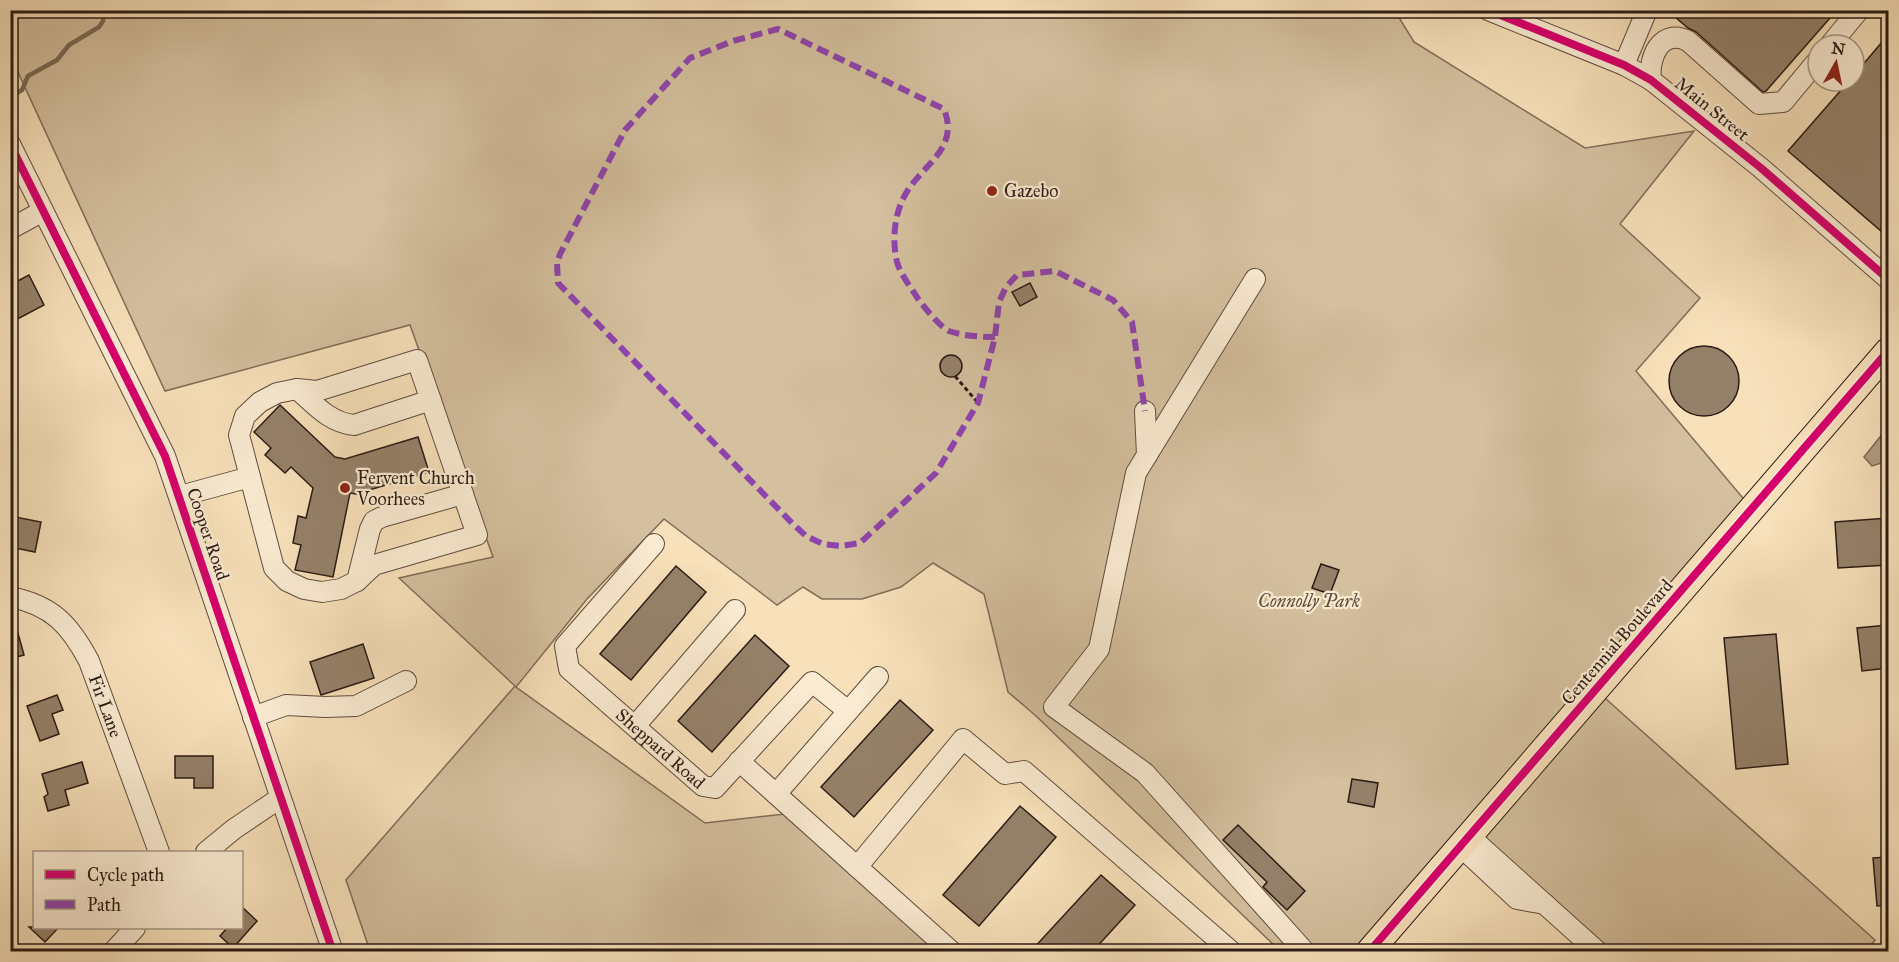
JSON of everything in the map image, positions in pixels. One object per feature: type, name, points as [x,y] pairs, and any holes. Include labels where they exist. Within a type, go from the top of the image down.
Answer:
[{"type":"main road","name":"Centennial Boulevard","points":[[1369,951],[1888,351]]},
{"type":"street","name":"Main Street","points":[[1488,10],[1624,65],[1651,80],[1761,168],[1888,279]]},
{"type":"street","points":[[1624,65],[1647,10]]},
{"type":"street","points":[[1840,33],[1859,10]]},
{"type":"street","name":"Main Street","points":[[1651,80],[1651,63],[1656,49],[1665,40],[1673,37],[1688,41],[1759,104],[1783,102],[1806,74]]},
{"type":"street","name":"Cooper Road","points":[[10,144],[165,456],[333,951]]},
{"type":"street","points":[[10,229],[43,211]]},
{"type":"street","points":[[1255,279],[1136,473],[1099,649],[1054,707],[1145,773],[1305,951]]},
{"type":"street","points":[[417,360],[431,400],[477,535],[374,565],[357,581],[341,589],[322,592],[304,590],[288,581],[274,568],[239,435],[245,416],[260,402],[277,393],[297,389],[317,392],[417,360]]},
{"type":"street","points":[[297,389],[334,421],[354,425],[431,400]]},
{"type":"street","points":[[1145,411],[1147,455]]},
{"type":"street","points":[[180,496],[250,477]]},
{"type":"street","points":[[357,581],[374,521],[463,494]]},
{"type":"street","name":"Sheppard Road","points":[[654,544],[565,646],[568,669],[703,786],[715,788],[739,762]]},
{"type":"street","name":"Fir Lane","points":[[10,597],[44,607],[60,619],[76,637],[89,661],[159,851]]},
{"type":"street","points":[[635,726],[735,610]]},
{"type":"street","points":[[776,794],[878,677]]},
{"type":"street","points":[[254,717],[286,705],[325,708],[356,706],[406,681]]},
{"type":"street","points":[[848,711],[812,682],[739,762],[952,951]]},
{"type":"street","points":[[857,867],[963,740],[1005,774],[1024,771],[1232,951]]},
{"type":"street","points":[[207,851],[234,829],[280,798]]},
{"type":"street","points":[[1464,841],[1517,899],[1545,904],[1598,951]]},
{"type":"street","points":[[113,951],[133,929]]},
{"type":"path","points":[[955,376],[978,403]]},
{"type":"green space","name":"Connolly Park","points":[[10,11],[1395,11],[1414,42],[1585,148],[1694,131],[1620,224],[1700,298],[1636,371],[1753,510],[1596,690],[1875,940],[1865,952],[1598,951],[1469,836],[1369,951],[1280,951],[1036,716],[1008,692],[984,594],[933,563],[901,587],[862,599],[822,599],[803,587],[777,605],[664,519],[587,599],[516,687],[705,823],[785,814],[936,951],[370,951],[346,880],[515,686],[399,578],[493,557],[410,325],[165,391],[11,57]]},
{"type":"shaded area","points":[[1888,427],[1888,461],[1872,466],[1864,457]]},
{"type":"building","points":[[1667,10],[1837,10],[1817,33],[1806,33],[1806,45],[1763,92],[1696,32]]},
{"type":"building","points":[[1888,35],[1888,237],[1788,151],[1839,93],[1866,93],[1866,61]]},
{"type":"building","points":[[29,275],[44,305],[10,323],[10,285]]},
{"type":"building","points":[[1030,283],[1037,297],[1020,306],[1012,292]]},
{"type":"building","points":[[1704,346],[1723,352],[1733,362],[1739,381],[1733,400],[1723,410],[1704,416],[1685,410],[1675,400],[1669,381],[1675,362],[1685,352]]},
{"type":"building","points":[[951,355],[959,358],[962,366],[959,374],[951,377],[943,374],[940,366],[943,358]]},
{"type":"building","name":"Fervent Church Voorhees","points":[[280,405],[335,457],[345,459],[418,437],[429,472],[356,494],[350,493],[333,577],[295,570],[301,545],[293,543],[298,516],[306,518],[313,488],[291,467],[285,473],[265,455],[271,448],[254,432]]},
{"type":"building","points":[[10,516],[41,522],[35,552],[10,547]]},
{"type":"building","points":[[1888,518],[1888,565],[1838,568],[1835,522]]},
{"type":"building","points":[[1321,564],[1339,570],[1330,594],[1312,588]]},
{"type":"building","points":[[676,566],[706,592],[631,680],[600,654]]},
{"type":"building","points":[[14,619],[24,655],[10,659],[10,620]]},
{"type":"building","points":[[1888,625],[1888,668],[1862,671],[1857,628]]},
{"type":"building","points":[[1776,634],[1788,764],[1736,769],[1724,638]]},
{"type":"building","points":[[755,635],[789,666],[712,752],[678,721]]},
{"type":"building","points":[[363,644],[374,678],[321,695],[310,662]]},
{"type":"building","points":[[57,695],[63,710],[52,714],[59,734],[40,741],[27,706]]},
{"type":"building","points":[[900,700],[933,730],[854,817],[821,787]]},
{"type":"building","points":[[175,756],[213,756],[213,788],[194,788],[194,778],[175,778]]},
{"type":"building","points":[[82,762],[88,783],[65,790],[69,805],[48,811],[44,797],[48,794],[42,774]]},
{"type":"building","points":[[1352,779],[1378,783],[1374,807],[1348,802]]},
{"type":"building","points":[[1020,806],[1056,837],[979,926],[943,895]]},
{"type":"building","points":[[1238,825],[1305,891],[1287,910],[1263,887],[1267,882],[1223,840]]},
{"type":"building","points":[[1888,857],[1888,905],[1877,906],[1873,858]]},
{"type":"building","points":[[1101,875],[1135,905],[1093,951],[1031,951]]},
{"type":"building","points":[[243,908],[257,921],[233,948],[220,936],[226,929],[243,929]]},
{"type":"building","points":[[29,927],[57,929],[45,942]]},
{"type":"waterway","points":[[10,97],[22,90],[28,76],[57,60],[69,45],[99,27],[103,21],[104,10]]},
{"type":"marked path","points":[[995,337],[966,335],[945,329],[918,298],[902,275],[897,262],[894,237],[898,211],[912,184],[943,146],[948,123],[944,109],[778,29],[733,41],[690,58],[625,130],[557,263],[558,283],[792,523],[806,536],[823,544],[841,546],[860,543],[936,473],[978,403],[995,337],[999,302],[1006,287],[1017,275],[1055,271],[1113,300],[1132,322],[1145,411]]},
{"type":"cycle path","points":[[1488,10],[1624,65],[1651,80],[1761,168],[1888,279]]},
{"type":"cycle path","points":[[10,144],[165,456],[333,952]]},
{"type":"cycle path","points":[[1369,952],[1888,351]]},
{"type":"place","name":"Gazebo","points":[[992,191]]},
{"type":"place","name":"Fervent Church Voorhees","points":[[345,488]]}]
